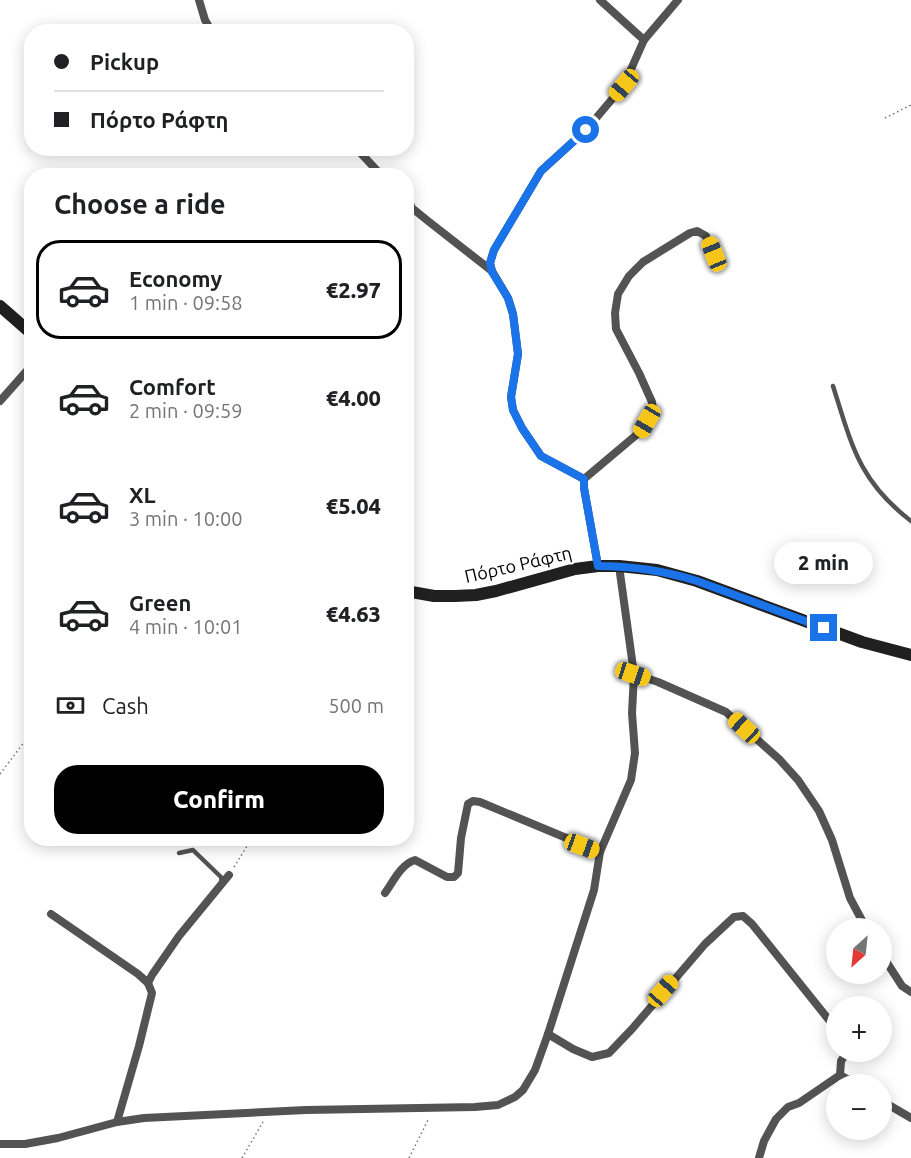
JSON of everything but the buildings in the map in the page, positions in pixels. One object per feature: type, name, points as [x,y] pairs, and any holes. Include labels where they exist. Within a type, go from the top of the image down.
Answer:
[{"type":"main road","points":[[0,306],[24,327]]},
{"type":"main road","name":"Πόρτο Ράφτη","points":[[414,592],[434,596],[476,595],[575,569],[598,566],[657,570],[697,581],[854,639],[911,655]]},
{"type":"street","points":[[199,0],[207,24]]},
{"type":"street","points":[[600,0],[644,40]]},
{"type":"street","points":[[584,479],[541,456],[513,410],[511,397],[518,354],[513,314],[508,298],[492,272],[490,263],[494,250],[541,171],[586,130],[624,85],[644,40],[678,0]]},
{"type":"street","points":[[363,156],[375,168]]},
{"type":"street","points":[[414,210],[492,272]]},
{"type":"street","points":[[598,566],[584,479],[641,431],[653,411],[652,402],[639,373],[616,329],[615,313],[618,294],[629,276],[643,262],[690,233],[697,231],[706,236],[714,254]]},
{"type":"street","points":[[0,401],[24,374]]},
{"type":"street","points":[[0,1144],[25,1144],[58,1138],[117,1122],[144,1118],[306,1110],[498,1105],[524,1090],[535,1070],[548,1034],[594,890],[600,852],[631,780],[635,753],[632,713],[633,674],[619,566]]},
{"type":"street","points":[[633,674],[658,682],[726,712],[798,780],[819,811],[832,840],[850,898],[861,918]]},
{"type":"street","points":[[385,893],[408,862],[415,860],[447,877],[454,877],[458,873],[461,838],[468,804],[473,801],[600,852]]},
{"type":"street","points":[[148,983],[179,936],[229,875]]},
{"type":"street","points":[[51,914],[138,974],[148,983],[152,993],[117,1122]]},
{"type":"street","points":[[548,1034],[592,1057],[609,1053],[705,944],[734,917],[743,916],[752,924],[826,1016]]},
{"type":"street","points":[[892,970],[902,986],[911,992]]},
{"type":"street","points":[[759,1158],[764,1141],[776,1119],[788,1107],[799,1103],[826,1085]]},
{"type":"street","points":[[892,1107],[911,1118]]},
{"type":"lane","points":[[833,386],[854,450],[866,475],[882,496],[911,521]]},
{"type":"lane","points":[[179,853],[193,850],[221,877],[222,884]]},
{"type":"path","points":[[885,118],[911,105]]},
{"type":"path","points":[[0,774],[24,742]]},
{"type":"path","points":[[229,875],[247,846]]},
{"type":"path","points":[[410,1158],[434,1108]]},
{"type":"path","points":[[242,1158],[269,1113]]},
{"type":"route","points":[[586,130],[541,171],[494,250],[490,263],[492,272],[508,298],[513,314],[518,354],[511,397],[513,410],[541,456],[584,479],[598,566],[657,570],[679,575],[824,628]]}]
